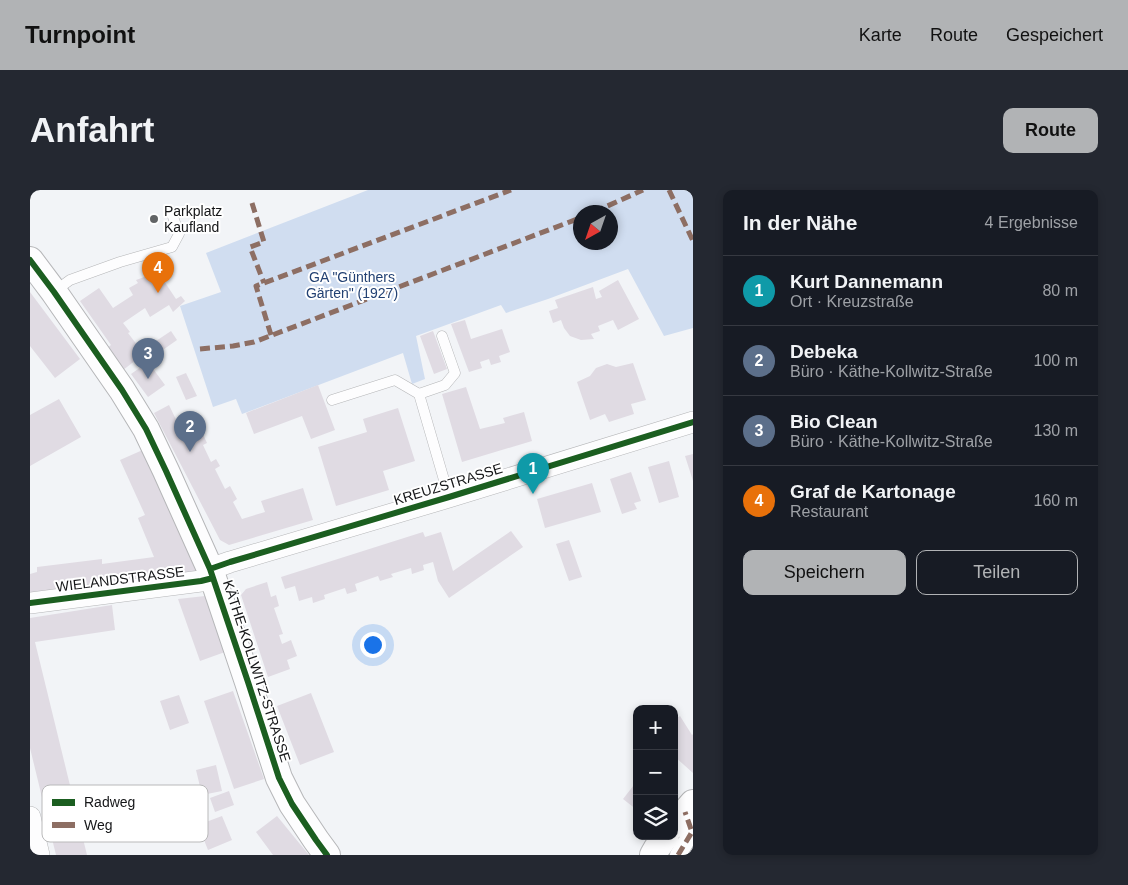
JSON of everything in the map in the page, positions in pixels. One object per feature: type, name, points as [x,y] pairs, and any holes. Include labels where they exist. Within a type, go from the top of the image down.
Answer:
[{"type":"street","name":"KÄTHE-KOLLWITZ-STRASSE","points":[[30,260],[122,390],[146,429],[211,574],[279,778],[292,804],[326,855]]},
{"type":"street","name":"KREUZSTRASSE","points":[[211,574],[230,562],[693,422]]},
{"type":"street","name":"WIELANDSTRASSE","points":[[30,603],[201,581],[211,574]]},
{"type":"street","points":[[678,855],[692,832],[686,814]]},
{"type":"street","points":[[30,817],[39,855]]},
{"type":"street","points":[[653,855],[663,840]]},
{"type":"lane","points":[[54,292],[70,280],[120,262],[172,247],[179,234],[171,211]]},
{"type":"lane","points":[[420,394],[445,385],[455,373],[442,336]]},
{"type":"lane","points":[[332,400],[395,380],[420,394],[449,496]]},
{"type":"green space","name":"GA \"Günthers Gärten\" (1927)","points":[[368,190],[693,190],[693,328],[664,336],[628,269],[506,313],[501,305],[416,336],[425,379],[412,384],[403,353],[242,414],[236,399],[213,407],[180,306],[221,292],[206,253]]},
{"type":"building","points":[[158,272],[176,299],[181,296],[185,301],[173,312],[169,305],[150,317],[145,308],[123,323],[144,354],[123,370],[107,348],[111,345],[80,301],[99,288],[113,308],[133,295],[129,288],[138,283],[136,280]]},
{"type":"building","points":[[618,280],[639,319],[618,330],[613,320],[598,326],[600,331],[591,334],[594,339],[581,340],[570,336],[561,320],[553,323],[549,311],[558,308],[555,300],[593,287],[596,299],[602,297],[599,291]]},
{"type":"building","points":[[30,292],[80,359],[55,378],[30,346]]},
{"type":"building","points":[[465,320],[471,339],[502,329],[510,352],[499,356],[501,362],[491,365],[489,359],[480,362],[482,368],[469,372],[451,324]]},
{"type":"building","points":[[171,331],[177,340],[157,354],[150,345]]},
{"type":"building","points":[[433,331],[447,369],[434,374],[420,336]]},
{"type":"building","points":[[148,362],[165,385],[148,397],[131,374]]},
{"type":"building","points":[[633,363],[646,400],[631,404],[634,414],[609,422],[605,414],[590,420],[577,382],[590,376],[596,368],[607,364],[616,367]]},
{"type":"building","points":[[186,373],[197,396],[186,400],[176,377]]},
{"type":"building","points":[[318,385],[335,430],[311,439],[302,416],[254,434],[246,413]]},
{"type":"building","points":[[466,387],[480,429],[505,423],[503,418],[524,412],[532,441],[462,462],[442,394]]},
{"type":"building","points":[[59,399],[81,437],[30,466],[30,415]]},
{"type":"building","points":[[169,405],[183,434],[194,428],[196,432],[201,430],[207,443],[203,445],[211,462],[216,459],[220,466],[215,469],[225,489],[230,486],[237,499],[233,502],[242,519],[265,512],[261,501],[303,488],[313,520],[229,545],[220,540],[154,413]]},
{"type":"building","points":[[398,408],[415,461],[383,471],[389,490],[336,506],[318,447],[367,432],[363,419]]},
{"type":"building","points":[[145,449],[197,572],[30,595],[30,574],[37,572],[37,567],[102,559],[102,564],[154,557],[138,518],[145,515],[120,460]]},
{"type":"building","points":[[693,454],[693,481],[685,456]]},
{"type":"building","points":[[669,461],[679,497],[659,503],[648,467]]},
{"type":"building","points":[[631,472],[641,501],[634,503],[637,509],[622,514],[610,479]]},
{"type":"building","points":[[592,483],[601,512],[545,528],[537,499]]},
{"type":"building","points":[[511,531],[523,547],[449,598],[438,581],[433,562],[423,565],[424,570],[412,574],[411,568],[391,574],[393,577],[380,581],[378,576],[355,584],[357,591],[347,594],[345,588],[324,595],[325,599],[313,603],[312,597],[299,601],[295,586],[285,589],[281,577],[423,532],[425,537],[441,532],[453,571]]},
{"type":"building","points":[[569,540],[582,577],[569,581],[556,544]]},
{"type":"building","points":[[267,582],[271,597],[276,595],[279,606],[274,608],[283,634],[279,635],[282,644],[291,640],[297,656],[287,660],[290,669],[268,677],[241,595],[246,589]]},
{"type":"building","points":[[205,596],[225,652],[200,661],[178,599]]},
{"type":"building","points":[[112,605],[115,630],[35,642],[70,785],[42,785],[42,797],[30,748],[30,618]]},
{"type":"building","points":[[233,691],[264,779],[234,789],[204,701]]},
{"type":"building","points":[[311,693],[334,752],[300,765],[277,706]]},
{"type":"building","points":[[179,695],[189,723],[170,730],[160,701]]},
{"type":"building","points":[[680,716],[693,734],[693,773],[678,760],[678,717]]},
{"type":"building","points":[[216,765],[222,791],[208,794],[208,785],[200,785],[196,770]]},
{"type":"building","points":[[633,786],[633,807],[623,799]]},
{"type":"building","points":[[229,791],[234,805],[215,812],[210,798]]},
{"type":"building","points":[[222,816],[232,840],[208,850],[205,842],[208,842],[208,821]]},
{"type":"building","points":[[277,816],[309,855],[273,855],[256,832]]},
{"type":"building","points":[[53,842],[84,842],[87,855],[56,855]]},
{"type":"marked path","points":[[271,335],[256,286],[511,190]]},
{"type":"marked path","points":[[610,205],[643,190]]},
{"type":"marked path","points":[[669,190],[693,241]]},
{"type":"marked path","points":[[252,203],[264,242],[250,247],[264,283]]},
{"type":"marked path","points":[[200,349],[254,342],[573,221]]},
{"type":"marked path","points":[[678,855],[692,832],[685,812]]},
{"type":"cycle path","points":[[30,260],[122,390],[146,429],[210,569],[279,778],[292,804],[327,855]]},
{"type":"cycle path","points":[[210,569],[693,422]]},
{"type":"cycle path","points":[[30,603],[213,578]]},
{"type":"place","name":"Parkplatz Kaufland","points":[[154,219]]},
{"type":"place","name":"Graf de Kartonage","points":[[158,293]]},
{"type":"place","name":"Bio Clean","points":[[148,379]]},
{"type":"place","name":"Debeka","points":[[190,452]]},
{"type":"place","name":"Kurt Dannemann","points":[[533,494]]}]
